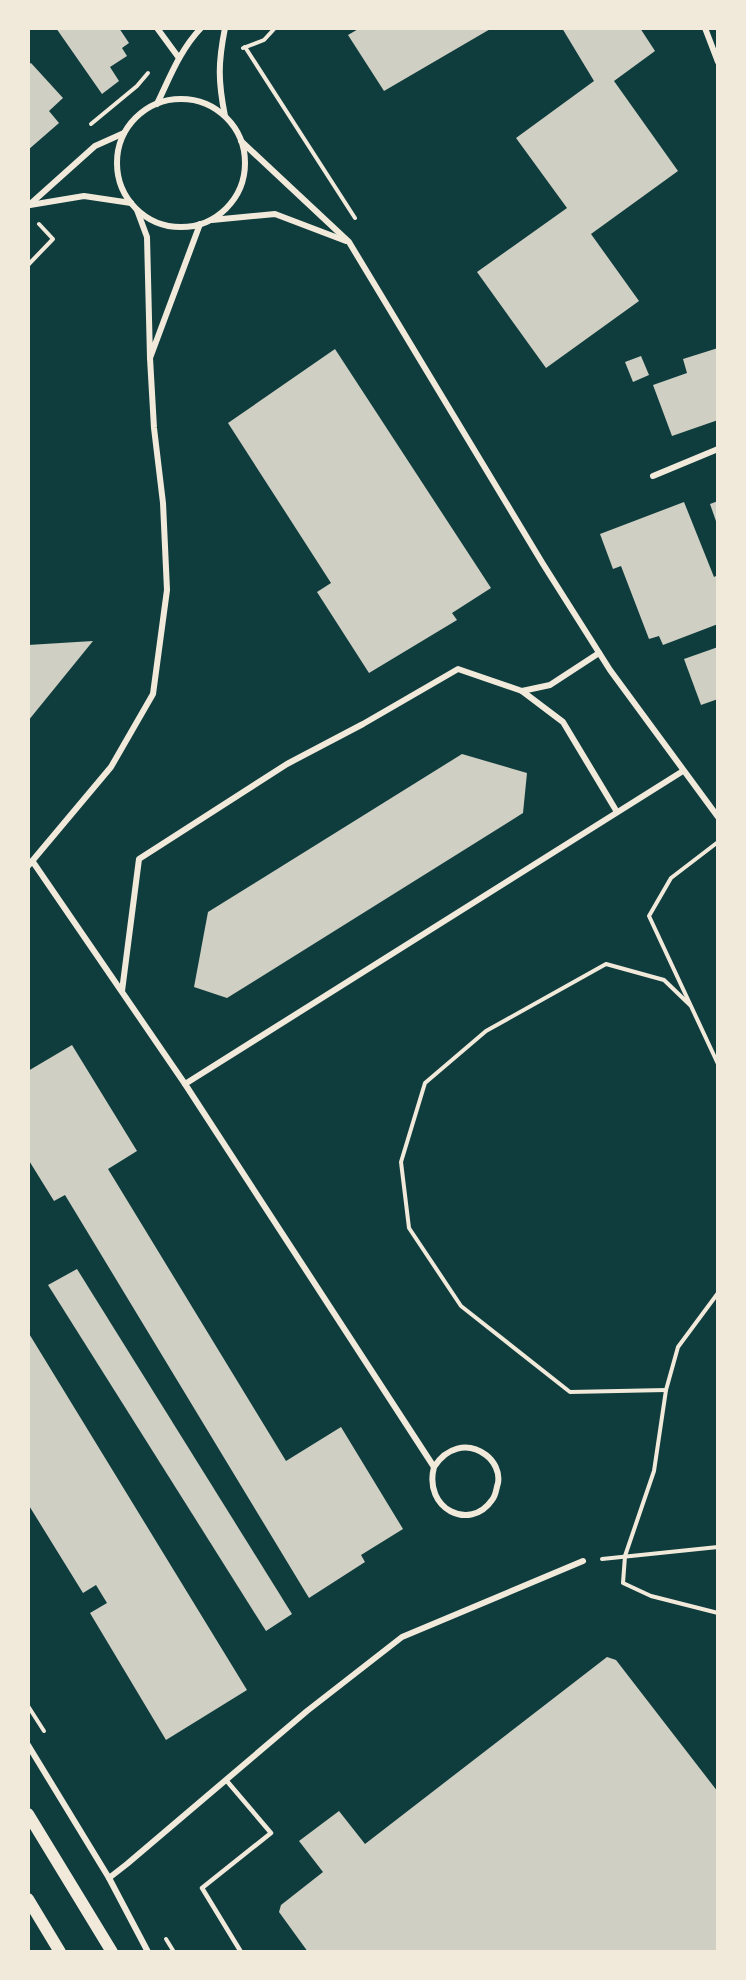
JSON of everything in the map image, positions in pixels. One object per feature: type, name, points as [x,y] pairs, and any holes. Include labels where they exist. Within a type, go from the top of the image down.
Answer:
[{"type":"main road","points":[[28,1814],[112,1952]]},
{"type":"main road","points":[[28,1899],[60,1952]]},
{"type":"street","points":[[157,28],[179,57]]},
{"type":"street","points":[[157,104],[179,57],[190,39],[201,28]]},
{"type":"street","points":[[225,28],[220,53],[219,84],[225,116]]},
{"type":"street","points":[[705,28],[717,62]]},
{"type":"street","points":[[211,220],[226,209],[237,194],[243,177],[245,159],[241,141],[225,116],[210,106],[193,100],[175,100],[157,104],[144,111],[124,133],[119,147],[117,169],[122,190],[136,210],[147,237],[150,358],[154,428],[163,503],[167,590],[153,694],[111,767],[31,864],[185,1084],[434,1467],[432,1478],[434,1493],[440,1503],[449,1511],[473,1514],[486,1507],[494,1499],[499,1478],[496,1467],[490,1458],[478,1450],[467,1447],[448,1452],[434,1467]]},
{"type":"street","points":[[29,205],[95,146],[124,133]]},
{"type":"street","points":[[241,141],[350,242],[599,653],[717,816]]},
{"type":"street","points":[[29,205],[84,196],[131,203]]},
{"type":"street","points":[[136,210],[150,220],[183,227],[211,220],[275,214],[350,242]]},
{"type":"street","points":[[150,358],[200,224]]},
{"type":"street","points":[[653,476],[717,449]]},
{"type":"street","points":[[522,692],[550,685],[599,653]]},
{"type":"street","points":[[122,991],[139,859],[287,764],[363,724],[458,669],[522,692],[562,722],[617,812]]},
{"type":"street","points":[[185,1084],[683,771]]},
{"type":"street","points":[[109,1878],[307,1711],[402,1637],[583,1561]]},
{"type":"street","points":[[28,1745],[109,1878],[148,1952]]},
{"type":"lane","points":[[226,1780],[271,1833],[202,1888],[241,1952]]},
{"type":"path","points":[[28,265],[53,239]]},
{"type":"path","points":[[717,842],[671,878],[649,916],[717,1064]]},
{"type":"path","points":[[666,1390],[570,1392],[461,1306],[409,1228],[401,1162],[424,1083],[486,1031],[606,964],[664,980],[690,1005]]},
{"type":"path","points":[[717,1293],[678,1347],[666,1390],[654,1471],[625,1556],[623,1583],[651,1596],[717,1613]]},
{"type":"path","points":[[583,1561],[717,1547]]},
{"type":"building","points":[[56,28],[119,28],[129,43],[122,48],[127,56],[110,67],[119,81],[102,94]]},
{"type":"building","points":[[360,28],[492,28],[384,91],[348,35]]},
{"type":"building","points":[[562,28],[640,28],[655,51],[614,81],[678,171],[591,234],[639,301],[546,368],[477,272],[567,208],[516,138],[594,81]]},
{"type":"building","points":[[31,63],[63,98],[49,111],[59,123],[28,150],[28,65]]},
{"type":"building","points":[[718,348],[718,420],[672,436],[653,385],[687,373],[683,359]]},
{"type":"building","points":[[335,349],[491,588],[452,613],[457,620],[369,673],[317,592],[331,583],[228,423]]},
{"type":"building","points":[[641,356],[649,375],[633,382],[625,362]]},
{"type":"building","points":[[718,501],[718,524],[717,524],[710,504]]},
{"type":"building","points":[[684,502],[714,577],[718,575],[718,624],[663,645],[659,636],[649,639],[621,566],[613,569],[600,534]]},
{"type":"building","points":[[93,641],[28,721],[28,645]]},
{"type":"building","points":[[718,647],[718,699],[701,705],[684,659]]},
{"type":"building","points":[[462,754],[527,773],[523,813],[227,998],[194,987],[208,912]]},
{"type":"building","points":[[72,1045],[137,1151],[108,1169],[286,1461],[341,1427],[403,1529],[361,1555],[365,1562],[309,1598],[65,1195],[54,1201],[28,1159],[28,1071]]},
{"type":"building","points":[[77,1269],[292,1614],[266,1631],[48,1285]]},
{"type":"building","points":[[28,1332],[247,1690],[166,1740],[90,1613],[107,1603],[96,1585],[83,1593],[28,1504]]},
{"type":"building","points":[[607,1657],[616,1660],[718,1792],[718,1952],[308,1952],[279,1912],[281,1905],[323,1872],[299,1841],[339,1811],[365,1844]]}]
